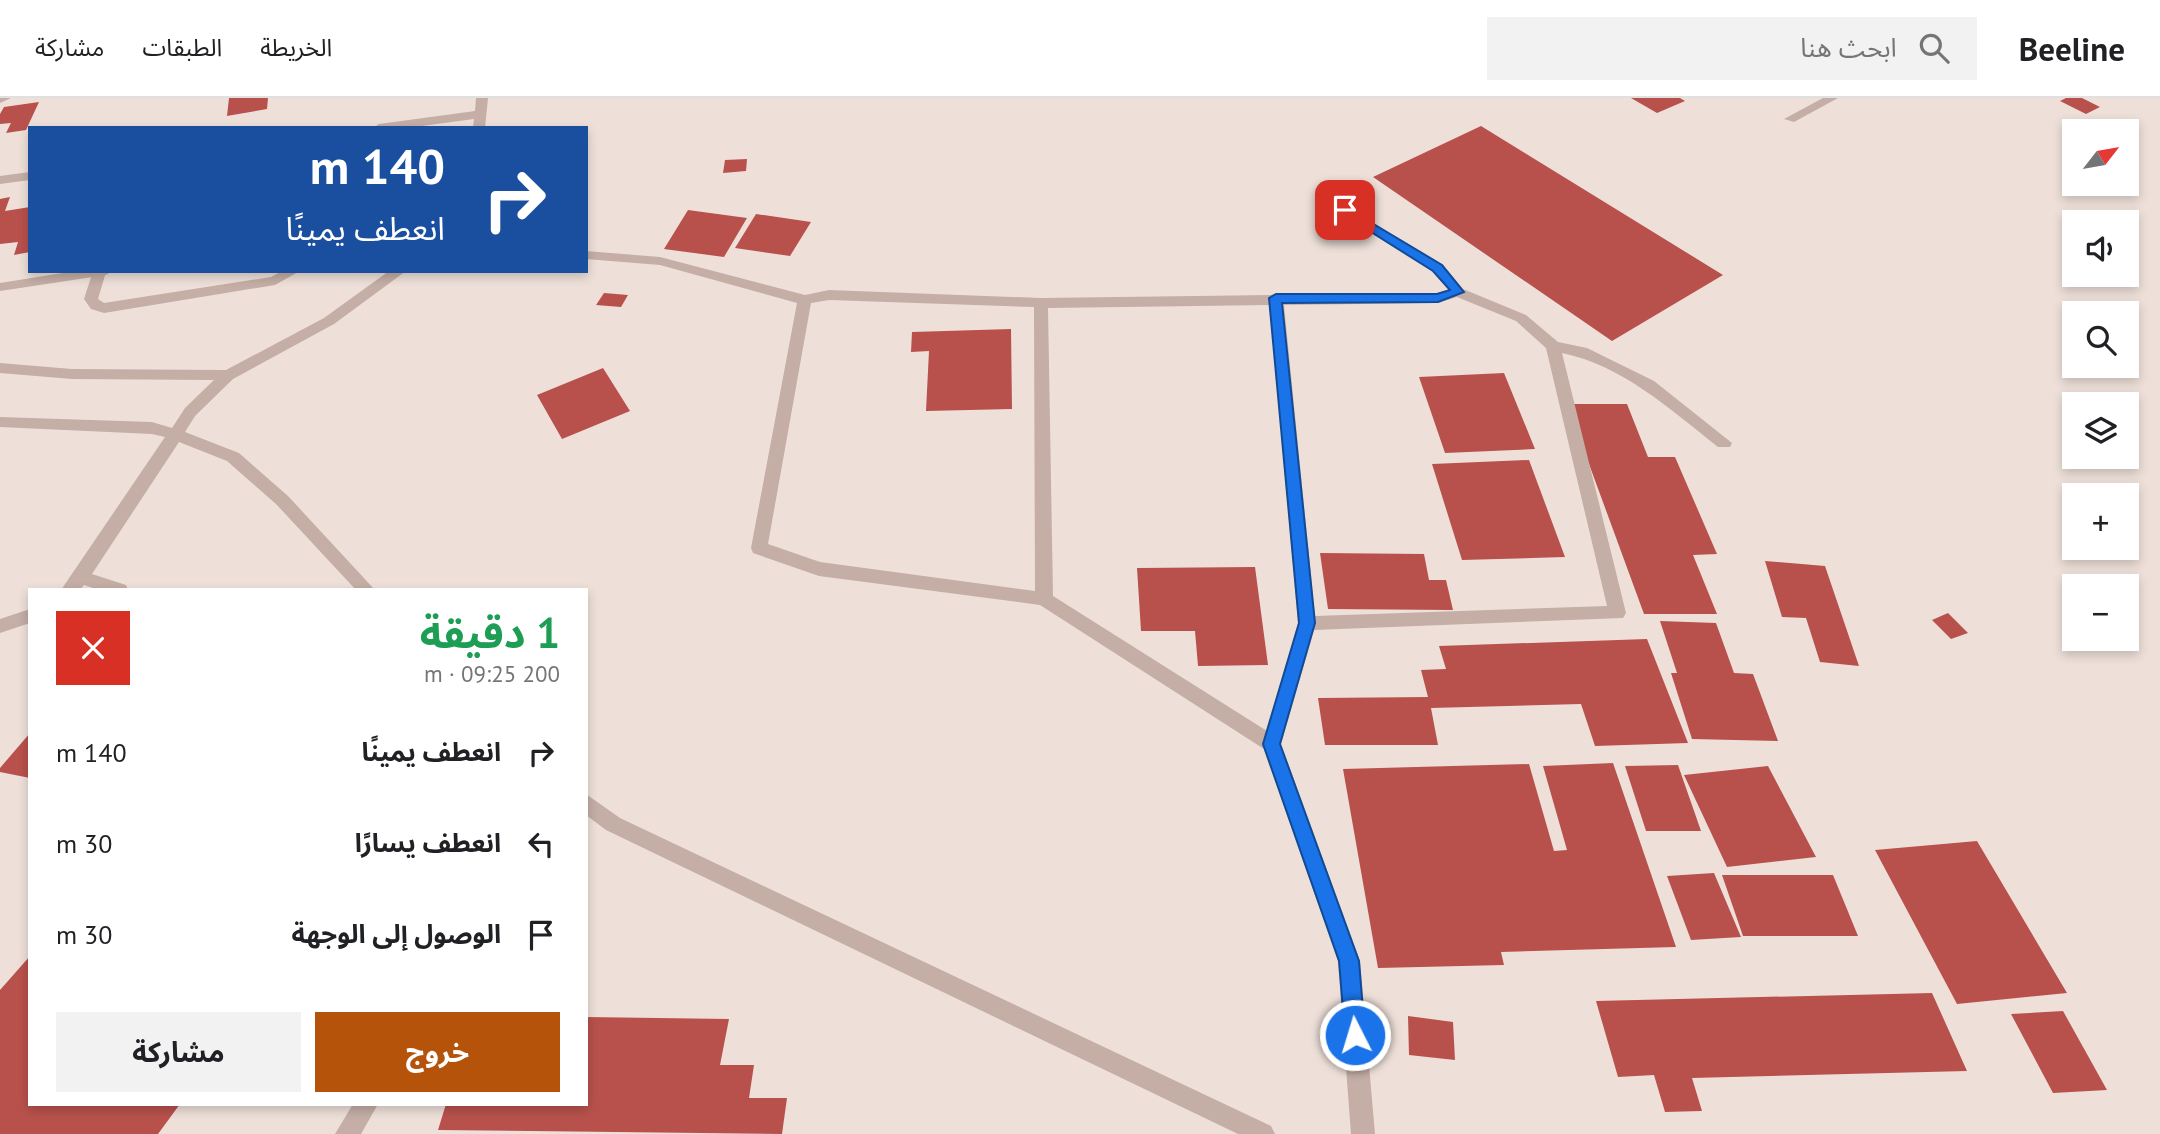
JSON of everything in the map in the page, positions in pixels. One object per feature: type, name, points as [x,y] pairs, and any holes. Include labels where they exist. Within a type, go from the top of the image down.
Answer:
[{"type":"street","points":[[0,99],[5,98]]},
{"type":"street","points":[[479,126],[482,98]]},
{"type":"street","points":[[1790,119],[1832,98]]},
{"type":"street","points":[[394,126],[481,114]]},
{"type":"street","points":[[0,180],[28,176]]},
{"type":"street","points":[[1322,196],[1438,268],[1458,292],[1521,318],[1553,346],[1582,352],[1649,385],[1724,443]]},
{"type":"street","points":[[588,256],[660,261],[806,300],[829,295],[1041,303],[1438,298],[1458,292]]},
{"type":"street","points":[[0,287],[96,273]]},
{"type":"street","points":[[103,273],[91,299],[96,306],[104,308],[275,281],[289,273]]},
{"type":"street","points":[[105,588],[75,584],[190,411],[228,375],[329,321],[396,273]]},
{"type":"street","points":[[1276,298],[1307,623],[1272,744],[1349,961],[1363,1134]]},
{"type":"street","points":[[806,300],[759,548],[818,569],[1044,599],[1272,744]]},
{"type":"street","points":[[1041,303],[1044,599]]},
{"type":"street","points":[[1307,623],[1617,613],[1553,346]]},
{"type":"street","points":[[0,368],[72,374],[228,375]]},
{"type":"street","points":[[0,422],[152,428],[233,457],[282,500],[365,588]]},
{"type":"street","points":[[0,626],[28,617]]},
{"type":"street","points":[[588,805],[613,824],[1263,1134]]},
{"type":"street","points":[[347,1134],[366,1106]]},
{"type":"building","points":[[229,98],[268,98],[267,109],[227,116]]},
{"type":"building","points":[[1631,98],[1680,98],[1685,101],[1657,113]]},
{"type":"building","points":[[2066,98],[2082,98],[2100,107],[2086,114],[2060,101]]},
{"type":"building","points":[[39,102],[26,130],[6,133],[11,123],[0,124],[0,114],[4,107]]},
{"type":"building","points":[[1481,126],[1723,275],[1612,341],[1373,177]]},
{"type":"building","points":[[747,159],[746,171],[723,173],[725,160]]},
{"type":"building","points":[[10,197],[5,211],[28,207],[28,252],[14,255],[18,242],[0,244],[0,199]]},
{"type":"building","points":[[688,210],[747,218],[724,257],[664,249]]},
{"type":"building","points":[[756,214],[811,222],[790,256],[735,248]]},
{"type":"building","points":[[604,293],[628,295],[621,307],[596,305]]},
{"type":"building","points":[[1011,329],[1012,409],[926,411],[929,351],[911,352],[912,332]]},
{"type":"building","points":[[603,368],[630,411],[562,439],[537,395]]},
{"type":"building","points":[[1504,373],[1535,449],[1445,453],[1419,377]]},
{"type":"building","points":[[1567,404],[1627,404],[1648,457],[1675,457],[1717,554],[1693,555],[1717,614],[1644,614]]},
{"type":"building","points":[[1529,460],[1565,557],[1462,560],[1432,464]]},
{"type":"building","points":[[1320,553],[1424,554],[1429,580],[1446,580],[1453,610],[1328,609]]},
{"type":"building","points":[[1765,561],[1825,566],[1859,666],[1820,662],[1806,618],[1782,617]]},
{"type":"building","points":[[1255,567],[1268,665],[1198,666],[1195,631],[1141,631],[1137,568]]},
{"type":"building","points":[[1948,613],[1968,633],[1951,639],[1932,620]]},
{"type":"building","points":[[1660,621],[1716,623],[1734,673],[1753,674],[1778,741],[1692,739],[1671,673],[1677,673]]},
{"type":"building","points":[[1647,639],[1688,743],[1595,746],[1581,704],[1431,708],[1438,745],[1325,745],[1318,698],[1428,697],[1421,670],[1446,669],[1439,646]]},
{"type":"building","points":[[28,735],[28,778],[0,772],[0,768]]},
{"type":"building","points":[[1613,763],[1676,947],[1501,952],[1504,965],[1378,968],[1343,769],[1529,764],[1554,851],[1567,850],[1543,766]]},
{"type":"building","points":[[1678,765],[1701,831],[1646,831],[1625,766]]},
{"type":"building","points":[[1768,766],[1816,857],[1727,867],[1684,775]]},
{"type":"building","points":[[1977,841],[2067,993],[1957,1004],[1875,850]]},
{"type":"building","points":[[1714,873],[1741,937],[1691,940],[1667,876]]},
{"type":"building","points":[[1722,875],[1833,875],[1858,936],[1743,936]]},
{"type":"building","points":[[28,958],[28,1106],[179,1106],[158,1134],[0,1134],[0,990]]},
{"type":"building","points":[[1932,993],[1967,1071],[1692,1078],[1702,1111],[1665,1112],[1654,1075],[1618,1077],[1596,1001]]},
{"type":"building","points":[[2063,1011],[2107,1090],[2053,1093],[2011,1014]]},
{"type":"building","points":[[1408,1016],[1453,1022],[1455,1060],[1409,1055]]},
{"type":"building","points":[[588,1017],[729,1019],[720,1065],[754,1065],[749,1098],[787,1098],[782,1134],[438,1130],[445,1106],[588,1106]]},
{"type":"route","points":[[1345,210],[1438,268],[1458,292],[1438,298],[1276,298],[1307,623],[1272,744],[1349,961],[1355,1035]]}]
